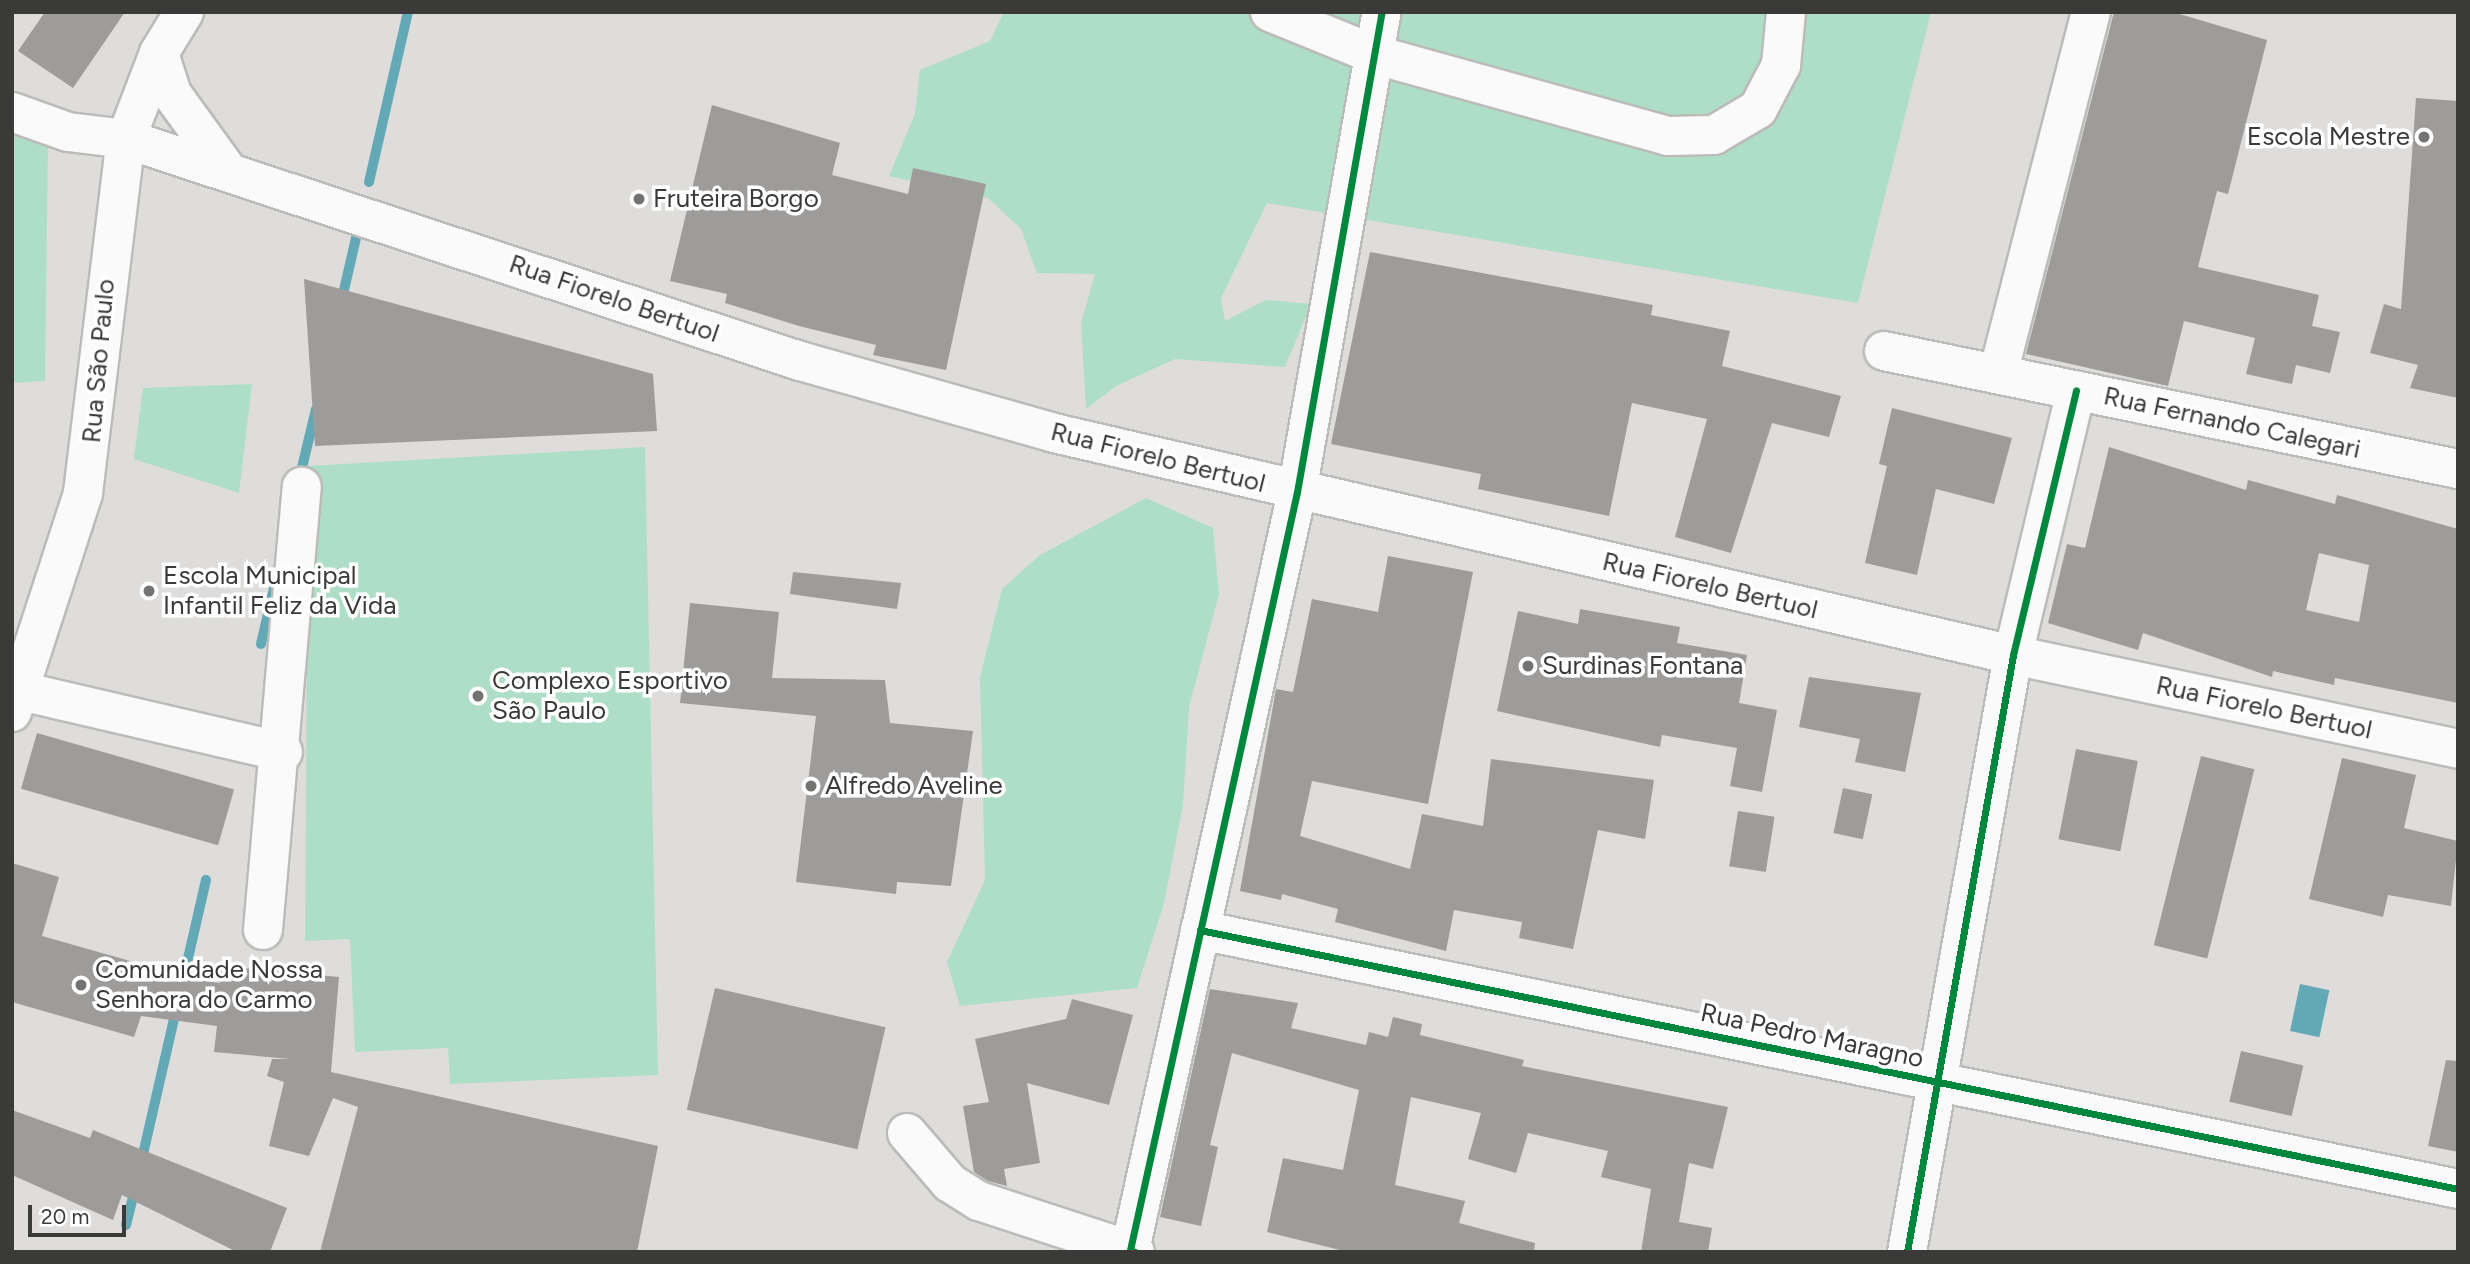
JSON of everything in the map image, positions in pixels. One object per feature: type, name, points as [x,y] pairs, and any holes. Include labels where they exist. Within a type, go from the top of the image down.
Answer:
[{"type":"street","name":"Rua São Paulo","points":[[16,701],[27,633],[83,493],[97,416],[113,213],[126,139],[159,53],[184,12]]},
{"type":"street","points":[[1270,12],[1376,55],[1668,136],[1714,135],[1758,109],[1781,65],[1786,12]]},
{"type":"street","points":[[907,1133],[950,1183],[979,1201],[1132,1251],[1297,492],[1382,12]]},
{"type":"street","points":[[1998,374],[2091,12]]},
{"type":"street","points":[[159,53],[172,94],[225,167]]},
{"type":"street","name":"Rua Fiorelo Bertuol","points":[[12,113],[68,132],[126,139],[225,167],[800,361],[1297,492],[2013,656],[2458,749]]},
{"type":"street","name":"Rua Fernando Calegari","points":[[1884,351],[2458,470]]},
{"type":"street","points":[[1907,1252],[2013,656],[2076,390]]},
{"type":"street","points":[[263,930],[282,752],[302,487]]},
{"type":"street","points":[[16,701],[282,752]]},
{"type":"street","name":"Rua Pedro Maragno","points":[[1200,930],[2458,1189]]},
{"type":"green space","points":[[1004,12],[1931,12],[1858,303],[1267,203],[1221,298],[1225,321],[1266,300],[1311,304],[1285,367],[1175,359],[1116,386],[1086,409],[1081,323],[1095,274],[1037,273],[1021,229],[988,198],[889,176],[915,114],[920,70],[990,41]]},
{"type":"green space","points":[[12,122],[48,142],[45,381],[12,383]]},
{"type":"green space","points":[[252,384],[239,493],[134,459],[143,388]]},
{"type":"green space","name":"Complexo Esportivo São Paulo","points":[[645,447],[658,1075],[450,1084],[448,1048],[355,1052],[350,939],[305,941],[308,466]]},
{"type":"green space","points":[[1146,498],[1213,528],[1219,594],[1189,707],[1183,805],[1164,903],[1137,988],[960,1006],[947,962],[985,880],[980,677],[1002,589],[1040,555]]},
{"type":"water","points":[[2300,984],[2329,990],[2319,1037],[2290,1031]]},
{"type":"building","points":[[45,12],[125,12],[73,88],[18,51]]},
{"type":"building","points":[[2114,12],[2173,12],[2267,40],[2228,194],[2217,191],[2198,267],[2319,295],[2312,326],[2340,332],[2330,373],[2296,365],[2292,384],[2246,374],[2255,338],[2184,321],[2168,386],[2026,354]]},
{"type":"building","points":[[2416,98],[2458,101],[2458,398],[2410,388],[2418,365],[2370,353],[2384,304],[2401,309]]},
{"type":"building","points":[[712,105],[840,143],[832,175],[908,194],[913,168],[986,184],[946,370],[873,355],[876,345],[799,326],[725,303],[727,294],[670,281]]},
{"type":"building","points":[[1370,252],[1653,305],[1651,315],[1730,331],[1722,366],[1841,396],[1829,437],[1772,423],[1731,553],[1675,537],[1707,419],[1632,403],[1609,516],[1478,489],[1481,474],[1331,444]]},
{"type":"building","points":[[304,279],[653,374],[657,431],[315,446]]},
{"type":"building","points":[[1892,408],[2012,438],[1994,504],[1936,489],[1917,575],[1865,563],[1887,466],[1879,464]]},
{"type":"building","points":[[2109,447],[2246,490],[2248,480],[2335,504],[2337,495],[2458,529],[2458,703],[2335,678],[2334,685],[2273,671],[2272,677],[2143,633],[2138,650],[2048,623],[2067,544],[2085,548]],"holes":[[[2319,553],[2369,565],[2359,622],[2306,610]]]},
{"type":"building","points":[[1388,556],[1473,572],[1428,804],[1312,781],[1300,836],[1410,869],[1422,814],[1483,826],[1491,759],[1654,780],[1645,839],[1598,830],[1573,949],[1519,938],[1522,922],[1454,910],[1446,951],[1335,922],[1338,909],[1282,894],[1281,900],[1240,891],[1276,689],[1293,692],[1312,599],[1378,612]]},
{"type":"building","points":[[793,572],[901,583],[897,609],[790,594]]},
{"type":"building","points":[[690,603],[779,612],[772,678],[885,680],[890,723],[973,731],[951,886],[897,882],[896,894],[796,882],[816,716],[680,703]]},
{"type":"building","points":[[1580,609],[1680,627],[1677,643],[1747,655],[1739,703],[1777,710],[1762,792],[1730,786],[1737,748],[1662,735],[1660,747],[1497,711],[1518,611],[1578,624]]},
{"type":"building","points":[[1809,677],[1921,693],[1905,772],[1855,762],[1860,739],[1799,727]]},
{"type":"building","points":[[37,733],[234,790],[218,845],[21,789]]},
{"type":"building","points":[[2076,749],[2138,761],[2120,851],[2058,839]]},
{"type":"building","points":[[2201,756],[2254,769],[2207,959],[2154,945]]},
{"type":"building","points":[[2342,758],[2416,775],[2404,828],[2458,841],[2451,906],[2388,895],[2383,917],[2309,899]]},
{"type":"building","points":[[1843,788],[1872,794],[1863,839],[1833,833]]},
{"type":"building","points":[[1738,811],[1775,817],[1766,872],[1729,866]]},
{"type":"building","points":[[12,863],[59,877],[42,936],[155,968],[153,974],[220,983],[222,966],[339,977],[331,1072],[658,1146],[637,1252],[320,1252],[358,1107],[333,1098],[309,1156],[269,1146],[284,1082],[267,1076],[272,1059],[290,1059],[214,1052],[217,1026],[141,1016],[134,1037],[12,1002]]},
{"type":"building","points":[[715,988],[886,1027],[857,1149],[687,1110]]},
{"type":"building","points":[[1210,989],[1298,1003],[1291,1028],[1366,1045],[1369,1032],[1388,1037],[1393,1017],[1422,1024],[1420,1035],[1524,1060],[1522,1066],[1728,1107],[1713,1169],[1689,1163],[1679,1222],[1712,1228],[1708,1252],[1641,1252],[1651,1189],[1601,1177],[1608,1151],[1528,1133],[1516,1173],[1468,1159],[1481,1113],[1411,1097],[1395,1185],[1465,1201],[1459,1223],[1535,1243],[1534,1252],[1348,1252],[1267,1232],[1283,1158],[1343,1170],[1359,1090],[1232,1053],[1210,1145],[1218,1147],[1201,1226],[1160,1217]]},
{"type":"building","points":[[1072,999],[1133,1015],[1109,1105],[1027,1083],[1040,1163],[1004,1169],[1007,1186],[988,1181],[974,1172],[963,1106],[989,1102],[975,1039],[1066,1019]]},
{"type":"building","points":[[2241,1051],[2303,1065],[2292,1116],[2229,1102]]},
{"type":"building","points":[[2446,1060],[2458,1061],[2458,1152],[2428,1146]]},
{"type":"building","points":[[12,1110],[90,1138],[93,1130],[287,1208],[270,1252],[237,1252],[122,1195],[113,1220],[12,1175]]},
{"type":"waterway","points":[[369,182],[408,12]]},
{"type":"waterway","points":[[341,303],[356,238]]},
{"type":"waterway","points":[[299,480],[316,409]]},
{"type":"waterway","points":[[261,644],[276,580]]},
{"type":"waterway","points":[[181,989],[206,880]]},
{"type":"waterway","points":[[141,1163],[176,1010]]},
{"type":"waterway","points":[[126,1225],[135,1188]]},
{"type":"cycle path","points":[[1135,1252],[1130,1250],[1297,492],[1382,12]]},
{"type":"cycle path","points":[[1907,1252],[2013,655],[2076,390]]},
{"type":"cycle path","points":[[1200,930],[2458,1189]]},
{"type":"place","name":"Escola Mestre","points":[[2424,137]]},
{"type":"place","name":"Fruteira Borgo","points":[[639,199]]},
{"type":"place","name":"Escola Municipal Infantil Feliz da Vida","points":[[149,591]]},
{"type":"place","name":"Surdinas Fontana","points":[[1528,666]]},
{"type":"place","name":"Complexo Esportivo São Paulo","points":[[478,696]]},
{"type":"place","name":"Alfredo Aveline","points":[[811,786]]},
{"type":"place","name":"Comunidade Nossa Senhora do Carmo","points":[[81,985]]}]
